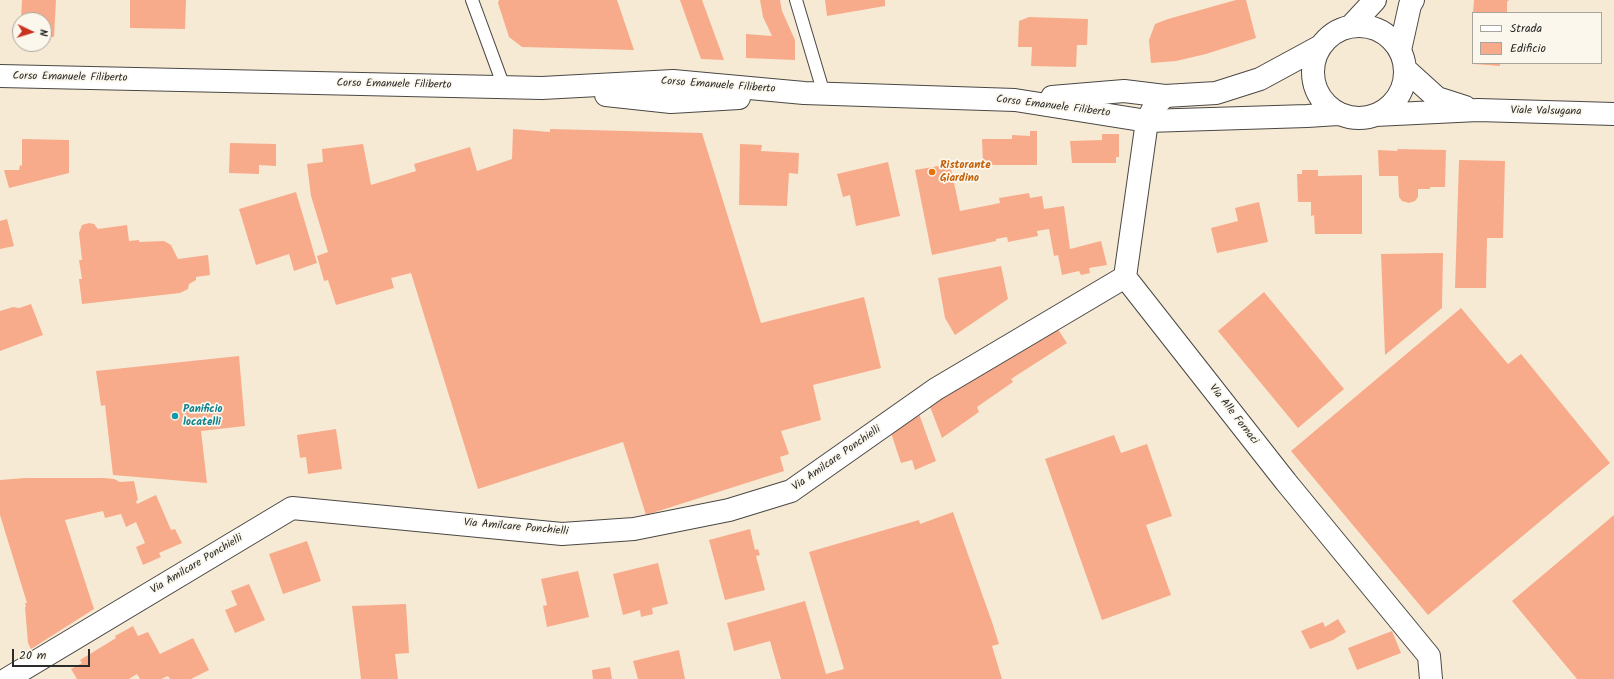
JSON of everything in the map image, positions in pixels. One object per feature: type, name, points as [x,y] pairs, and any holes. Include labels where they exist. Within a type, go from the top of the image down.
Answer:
[{"type":"main road","points":[[1351,26],[1375,0]]},
{"type":"main road","points":[[1319,47],[1313,65],[1312,75],[1317,93],[1330,109],[1338,114],[1356,118],[1375,115],[1384,111],[1392,105],[1402,88],[1402,60],[1410,5],[1413,0]]},
{"type":"main road","points":[[1015,100],[1124,91],[1165,96],[1216,93],[1260,79],[1319,47],[1333,33],[1351,26],[1366,26],[1379,30],[1394,42],[1402,60]]},
{"type":"main road","name":"Viale Valsugana","points":[[1402,60],[1437,98],[1478,110]]},
{"type":"main road","name":"Corso Emanuele Filiberto","points":[[0,76],[542,88],[671,102],[814,94],[1015,100],[1147,121],[1338,114]]},
{"type":"main road","points":[[1125,277],[1147,121],[1154,107],[1165,96]]},
{"type":"main road","name":"Viale Valsugana","points":[[1375,115],[1478,110],[1614,114]]},
{"type":"main road","name":"Via Amilcare Ponchielli","points":[[7,679],[292,508],[562,534],[634,529],[729,510],[791,491],[936,389],[1125,277]]},
{"type":"main road","name":"Via Alle Fornaci","points":[[1125,277],[1286,482],[1429,656],[1431,679]]},
{"type":"lane","points":[[472,0],[504,87]]},
{"type":"lane","points":[[796,0],[814,94]]},
{"type":"building","points":[[22,0],[56,0],[54,37],[52,37],[52,12],[21,12]]},
{"type":"building","points":[[130,0],[186,0],[185,29],[130,28]]},
{"type":"building","points":[[499,0],[617,0],[634,50],[522,47],[509,37],[498,3]]},
{"type":"building","points":[[680,0],[702,0],[724,60],[701,59]]},
{"type":"building","points":[[760,0],[780,0],[782,11],[795,40],[795,60],[746,58],[746,34],[772,36],[763,17]]},
{"type":"building","points":[[825,0],[885,0],[885,6],[827,16]]},
{"type":"building","points":[[1236,0],[1246,0],[1256,38],[1206,54],[1176,61],[1151,63],[1149,40],[1155,24]]},
{"type":"building","points":[[1474,0],[1509,0],[1507,2],[1507,12],[1473,12]]},
{"type":"building","points":[[1029,17],[1088,19],[1087,45],[1077,45],[1076,67],[1031,66],[1032,47],[1018,47],[1019,21]]},
{"type":"building","points":[[1474,64],[1500,64],[1500,66]]},
{"type":"building","points":[[513,129],[550,132],[550,129],[702,133],[761,323],[864,297],[881,368],[813,385],[821,420],[781,431],[789,454],[780,457],[784,471],[646,515],[623,442],[478,489],[411,273],[391,278],[394,288],[336,305],[328,280],[324,281],[317,256],[328,252],[311,196],[307,164],[323,162],[322,149],[363,144],[371,185],[416,171],[414,164],[470,147],[477,171],[512,159]]},
{"type":"building","points":[[1030,131],[1037,131],[1037,165],[983,165],[982,139],[1012,139],[1012,135],[1030,136]]},
{"type":"building","points":[[1102,134],[1119,134],[1119,157],[1116,157],[1116,163],[1072,163],[1070,141],[1102,140]]},
{"type":"building","points":[[22,139],[69,140],[69,173],[9,188],[4,170],[19,170],[20,165],[22,166]]},
{"type":"building","points":[[230,143],[276,144],[276,166],[259,165],[259,174],[229,173]]},
{"type":"building","points":[[740,144],[762,145],[761,151],[799,153],[798,174],[789,173],[787,206],[739,205]]},
{"type":"building","points":[[1397,149],[1446,150],[1445,187],[1418,189],[1418,197],[1415,201],[1409,203],[1402,201],[1399,197],[1398,176],[1379,176],[1378,150],[1398,151]]},
{"type":"building","points":[[1459,160],[1505,161],[1503,238],[1487,238],[1486,288],[1455,288]]},
{"type":"building","points":[[888,162],[900,216],[856,226],[850,195],[843,197],[837,174]]},
{"type":"building","points":[[950,164],[960,211],[1000,203],[999,198],[1029,193],[1030,198],[1042,196],[1044,209],[1064,206],[1070,249],[1101,241],[1107,265],[1089,268],[1090,273],[1081,275],[1079,271],[1062,275],[1058,255],[1054,256],[1049,229],[1037,231],[1038,236],[1008,242],[1007,237],[996,239],[996,241],[932,255],[915,170]]},
{"type":"building","points":[[1302,170],[1318,170],[1318,176],[1362,175],[1362,234],[1315,234],[1314,215],[1311,216],[1311,202],[1298,202],[1297,174],[1302,174]]},
{"type":"building","points":[[296,192],[317,263],[294,271],[289,254],[256,265],[239,209]]},
{"type":"building","points":[[1259,202],[1268,242],[1217,253],[1211,228],[1238,221],[1235,208]]},
{"type":"building","points":[[7,219],[14,246],[0,249],[0,221]]},
{"type":"building","points":[[89,223],[94,224],[98,229],[127,225],[129,241],[164,241],[171,245],[178,259],[208,255],[210,275],[196,277],[196,280],[189,284],[188,289],[180,293],[82,304],[79,279],[82,279],[79,260],[82,260],[79,233],[82,225]]},
{"type":"building","points":[[1443,253],[1442,308],[1385,355],[1381,254]]},
{"type":"building","points":[[1001,266],[1008,299],[955,335],[945,318],[938,278]]},
{"type":"building","points":[[1264,292],[1344,389],[1298,428],[1218,331]]},
{"type":"building","points":[[31,304],[43,335],[0,351],[0,311],[13,307],[19,308]]},
{"type":"building","points":[[1461,308],[1508,364],[1521,354],[1610,463],[1428,615],[1291,451]]},
{"type":"building","points":[[1053,322],[1067,343],[1011,379],[1013,382],[977,407],[979,412],[942,438],[929,404]]},
{"type":"building","name":"Panificio locatelli","points":[[239,356],[245,426],[201,431],[207,483],[113,475],[105,405],[101,406],[96,371]]},
{"type":"building","points":[[918,411],[936,461],[915,470],[912,460],[901,463],[890,430]]},
{"type":"building","points":[[336,429],[342,469],[308,474],[306,457],[300,458],[297,435]]},
{"type":"building","points":[[1114,435],[1121,453],[1147,444],[1172,516],[1146,525],[1171,595],[1102,620],[1045,459]]},
{"type":"building","points":[[25,478],[104,478],[114,479],[120,482],[134,481],[138,500],[136,501],[137,504],[156,495],[171,530],[175,529],[182,543],[159,553],[161,557],[143,565],[136,547],[145,543],[136,522],[126,527],[121,514],[105,518],[103,511],[65,520],[94,609],[31,649],[28,643],[25,607],[25,603],[27,603],[0,515],[0,480]]},
{"type":"building","points":[[953,512],[999,644],[992,646],[1002,679],[781,679],[770,641],[734,651],[727,623],[805,601],[826,674],[844,669],[809,552],[919,520],[920,524]]},
{"type":"building","points":[[1614,515],[1614,679],[1577,679],[1512,601]]},
{"type":"building","points":[[750,529],[755,550],[758,549],[760,555],[756,556],[765,590],[725,600],[709,540]]},
{"type":"building","points":[[307,541],[321,581],[283,594],[269,554]]},
{"type":"building","points":[[658,563],[668,604],[652,608],[653,614],[641,617],[640,610],[623,615],[613,574]]},
{"type":"building","points":[[578,571],[589,617],[547,627],[543,606],[547,605],[541,579]]},
{"type":"building","points":[[249,584],[265,620],[235,633],[225,610],[237,605],[231,591]]},
{"type":"building","points":[[406,604],[409,653],[395,654],[398,679],[361,679],[352,606]]},
{"type":"building","points":[[1338,619],[1346,632],[1333,640],[1310,649],[1301,631],[1323,622],[1325,627]]},
{"type":"building","points":[[133,626],[138,636],[148,632],[160,654],[193,638],[209,670],[191,679],[170,679],[168,676],[161,679],[140,679],[137,674],[129,679],[77,679],[71,669],[82,663],[80,660],[116,638],[115,636]]},
{"type":"building","points":[[1392,631],[1401,653],[1357,670],[1348,648]]},
{"type":"building","points":[[679,650],[685,679],[638,679],[633,661]]},
{"type":"building","points":[[610,667],[612,679],[593,679],[592,670]]},
{"type":"place","name":"Ristorante Giardino","points":[[932,172]]},
{"type":"place","name":"Panificio locatelli","points":[[175,416]]}]
